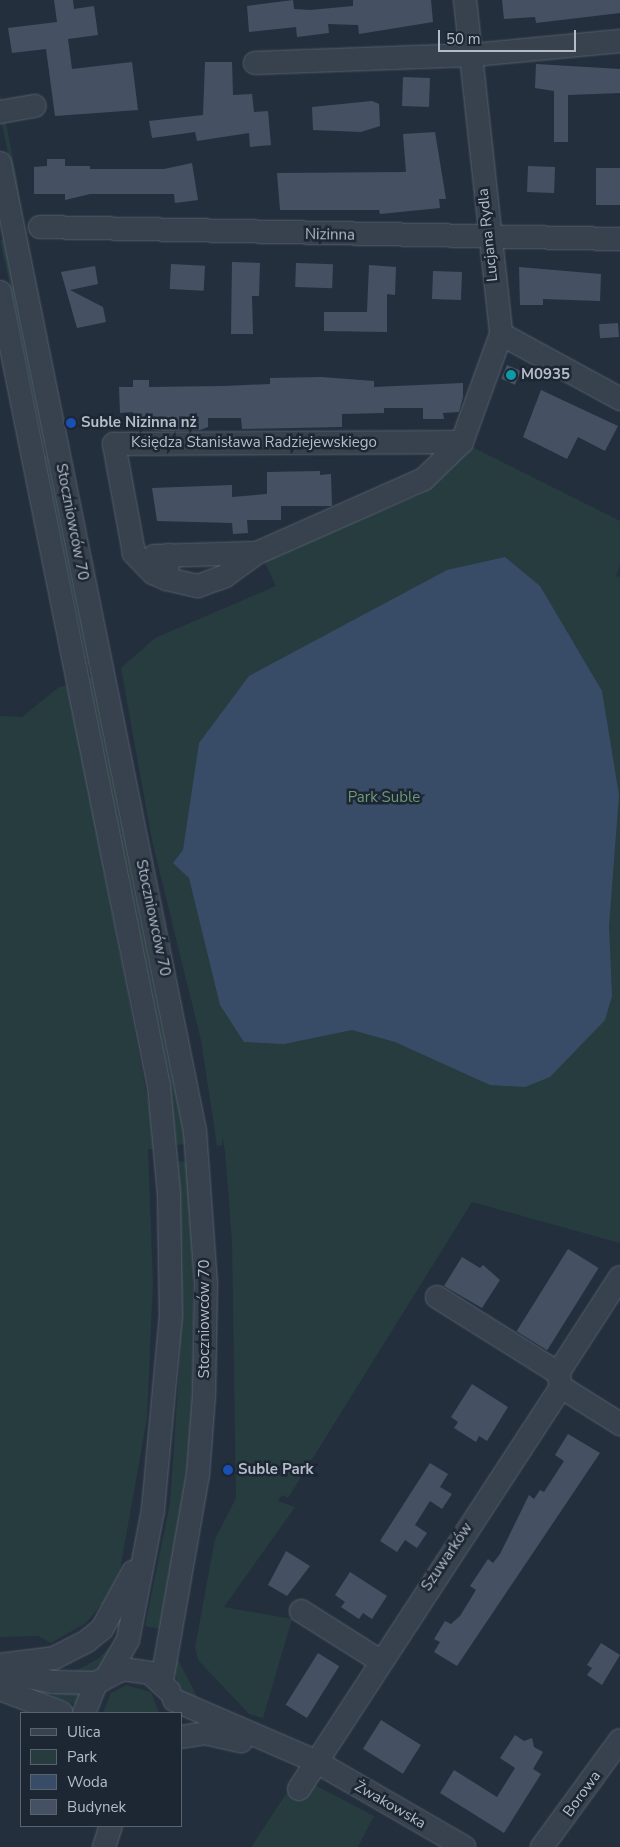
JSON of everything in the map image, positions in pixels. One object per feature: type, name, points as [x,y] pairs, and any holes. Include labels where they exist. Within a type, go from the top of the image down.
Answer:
[{"type":"street","name":"Lucjana Rydla","points":[[465,0],[473,55],[488,235],[501,334]]},
{"type":"street","points":[[255,63],[473,55],[620,40]]},
{"type":"street","points":[[0,112],[34,106]]},
{"type":"street","name":"Stoczniowców 70","points":[[0,163],[195,1130],[206,1283],[204,1395],[198,1474],[170,1698]]},
{"type":"street","name":"Nizinna","points":[[40,227],[620,239]]},
{"type":"street","name":"Stoczniowców 70","points":[[0,292],[159,1086],[169,1194],[171,1315],[150,1530],[128,1640],[102,1678],[85,1712]]},
{"type":"street","points":[[501,334],[620,399]]},
{"type":"street","name":"Księdza Stanisława Radziejewskiego","points":[[462,442],[114,444],[130,540],[142,564],[166,579],[198,586],[225,576],[257,553],[424,478],[462,442],[501,334]]},
{"type":"street","name":"Księdza Stanisława Radziejewskiego","points":[[130,540],[142,552],[168,555],[257,553]]},
{"type":"street","points":[[166,579],[168,555]]},
{"type":"street","name":"Szuwarków","points":[[299,1789],[559,1380],[620,1277]]},
{"type":"street","points":[[436,1297],[559,1380],[620,1424]]},
{"type":"street","points":[[0,1665],[54,1658],[102,1629],[124,1594],[150,1530]]},
{"type":"street","points":[[301,1611],[380,1662]]},
{"type":"street","name":"Żwakowska","points":[[102,1678],[137,1669],[170,1698],[317,1762],[464,1847]]},
{"type":"street","points":[[0,1671],[41,1681],[102,1678]]},
{"type":"street","points":[[0,1689],[59,1712]]},
{"type":"street","name":"Żwakowska","points":[[182,1736],[214,1734],[317,1762]]},
{"type":"street","name":"Borowa","points":[[542,1847],[620,1740]]},
{"type":"street","points":[[95,1847],[99,1827]]},
{"type":"street","points":[[104,1847],[110,1827]]},
{"type":"green space","points":[[0,93],[17,178],[23,224],[0,116]]},
{"type":"green space","points":[[5,239],[49,444],[44,445],[0,240]]},
{"type":"green space","name":"Park Suble","points":[[470,446],[620,521],[620,565],[616,576],[620,577],[620,1243],[472,1202],[288,1498],[282,1495],[278,1501],[295,1507],[224,1607],[292,1619],[263,1718],[249,1714],[198,1660],[195,1647],[215,1539],[236,1498],[232,1241],[225,1151],[222,1136],[222,1145],[217,1146],[201,1040],[152,841],[121,668],[155,638],[276,586],[263,559],[420,495]]},
{"type":"green space","points":[[48,455],[92,664],[88,665],[43,456]]},
{"type":"green space","points":[[93,677],[186,1144],[176,1145],[89,678]]},
{"type":"green space","points":[[69,685],[157,1149],[148,1149],[153,1283],[147,1418],[120,1570],[106,1599],[86,1623],[51,1643],[38,1636],[0,1637],[0,716],[22,717],[59,687]]},
{"type":"green space","points":[[178,1161],[188,1162],[193,1229],[193,1404],[183,1506],[160,1629],[145,1626],[170,1503],[181,1323]]},
{"type":"green space","points":[[116,1641],[107,1664],[87,1676],[71,1673],[98,1659]]},
{"type":"green space","points":[[176,1656],[203,1708],[180,1689],[173,1669]]},
{"type":"green space","points":[[126,1685],[151,1692],[159,1712],[103,1712],[111,1693]]},
{"type":"green space","points":[[55,1689],[80,1693],[77,1705],[53,1697]]},
{"type":"green space","points":[[311,1783],[374,1816],[358,1847],[251,1847],[288,1791]]},
{"type":"water","points":[[505,557],[540,586],[602,691],[619,795],[609,926],[612,996],[605,1020],[550,1077],[525,1087],[490,1085],[395,1042],[352,1030],[284,1044],[244,1042],[220,1005],[189,878],[173,863],[183,850],[199,743],[249,676],[447,570]]},
{"type":"building","points":[[54,0],[73,0],[74,9],[94,6],[98,35],[68,39],[72,69],[132,62],[138,110],[55,116],[46,49],[12,53],[8,28],[57,22]]},
{"type":"building","points":[[293,0],[294,9],[310,10],[353,6],[353,0],[431,0],[433,22],[359,34],[358,25],[328,24],[329,33],[297,37],[296,27],[249,32],[247,6]]},
{"type":"building","points":[[502,0],[620,0],[620,13],[536,23],[535,17],[504,19]]},
{"type":"building","points":[[205,62],[232,62],[233,95],[252,94],[254,112],[268,111],[271,145],[250,147],[249,133],[197,141],[195,132],[152,138],[149,121],[203,115]]},
{"type":"building","points":[[536,64],[620,69],[620,93],[568,95],[568,142],[554,142],[554,91],[535,88]]},
{"type":"building","points":[[403,77],[430,78],[429,107],[402,106]]},
{"type":"building","points":[[372,101],[379,104],[380,126],[361,132],[313,130],[312,107]]},
{"type":"building","points":[[435,132],[446,199],[439,199],[440,208],[380,214],[379,210],[280,210],[277,173],[406,172],[403,134]]},
{"type":"building","points":[[47,159],[65,159],[65,166],[90,166],[90,169],[164,169],[192,163],[198,200],[175,203],[174,194],[90,194],[65,200],[65,194],[34,194],[34,167],[47,166]]},
{"type":"building","points":[[528,166],[555,167],[554,193],[527,192]]},
{"type":"building","points":[[596,168],[620,168],[620,205],[596,205]]},
{"type":"building","points":[[232,262],[260,263],[259,296],[252,296],[253,334],[231,334]]},
{"type":"building","points":[[296,263],[333,264],[332,288],[295,287]]},
{"type":"building","points":[[171,264],[205,266],[204,291],[170,289]]},
{"type":"building","points":[[369,265],[396,267],[395,295],[387,294],[387,332],[324,331],[324,312],[367,312]]},
{"type":"building","points":[[95,266],[98,284],[70,290],[103,307],[106,322],[77,328],[61,272]]},
{"type":"building","points":[[519,267],[601,274],[600,301],[543,299],[543,305],[520,305]]},
{"type":"building","points":[[433,271],[462,272],[461,300],[432,299]]},
{"type":"building","points":[[618,323],[619,337],[600,338],[599,324]]},
{"type":"building","name":"M0935","points":[[507,365],[521,371],[515,385],[501,379]]},
{"type":"building","points":[[321,377],[374,381],[374,387],[463,383],[463,397],[459,412],[443,413],[444,419],[423,419],[423,408],[384,408],[384,413],[342,414],[342,427],[242,429],[241,418],[208,418],[208,427],[200,430],[166,431],[134,429],[133,412],[120,413],[119,387],[133,387],[133,380],[149,380],[149,387],[224,386],[270,384],[270,378]]},
{"type":"building","points":[[541,390],[618,426],[605,451],[578,437],[567,459],[523,437]]},
{"type":"building","points":[[320,471],[320,475],[331,474],[332,506],[281,506],[281,520],[247,520],[248,533],[233,534],[232,523],[157,521],[152,488],[232,485],[232,497],[267,494],[267,472]]},
{"type":"building","points":[[568,1249],[599,1268],[547,1350],[517,1331]]},
{"type":"building","points":[[462,1257],[480,1268],[483,1265],[500,1280],[482,1308],[444,1286]]},
{"type":"building","points":[[472,1384],[508,1407],[487,1441],[479,1436],[476,1442],[454,1428],[458,1422],[451,1417]]},
{"type":"building","points":[[568,1434],[600,1453],[457,1666],[434,1652],[440,1642],[434,1639],[445,1621],[451,1624],[460,1616],[476,1590],[470,1586],[488,1559],[493,1563],[500,1554],[529,1495],[534,1499],[540,1490],[544,1492],[564,1461],[555,1455]]},
{"type":"building","points":[[430,1463],[448,1474],[440,1487],[452,1494],[442,1509],[430,1501],[415,1525],[427,1533],[417,1548],[405,1540],[397,1552],[380,1541]]},
{"type":"building","points":[[286,1551],[310,1566],[287,1596],[268,1585]]},
{"type":"building","points":[[350,1572],[387,1596],[372,1619],[363,1613],[359,1619],[341,1607],[345,1602],[335,1595]]},
{"type":"building","points":[[601,1643],[620,1655],[602,1685],[587,1675],[592,1668],[587,1665]]},
{"type":"building","points":[[318,1653],[339,1666],[307,1718],[286,1705]]},
{"type":"building","points":[[381,1720],[421,1745],[403,1774],[363,1749]]},
{"type":"building","points":[[515,1735],[524,1741],[532,1738],[534,1747],[543,1752],[533,1769],[541,1774],[504,1833],[440,1793],[454,1770],[497,1797],[515,1768],[500,1758]]},
{"type":"place","name":"M0935","points":[[511,375]]},
{"type":"place","name":"Suble Nizinna nż","points":[[71,423]]},
{"type":"place","name":"Suble Park","points":[[228,1470]]}]
